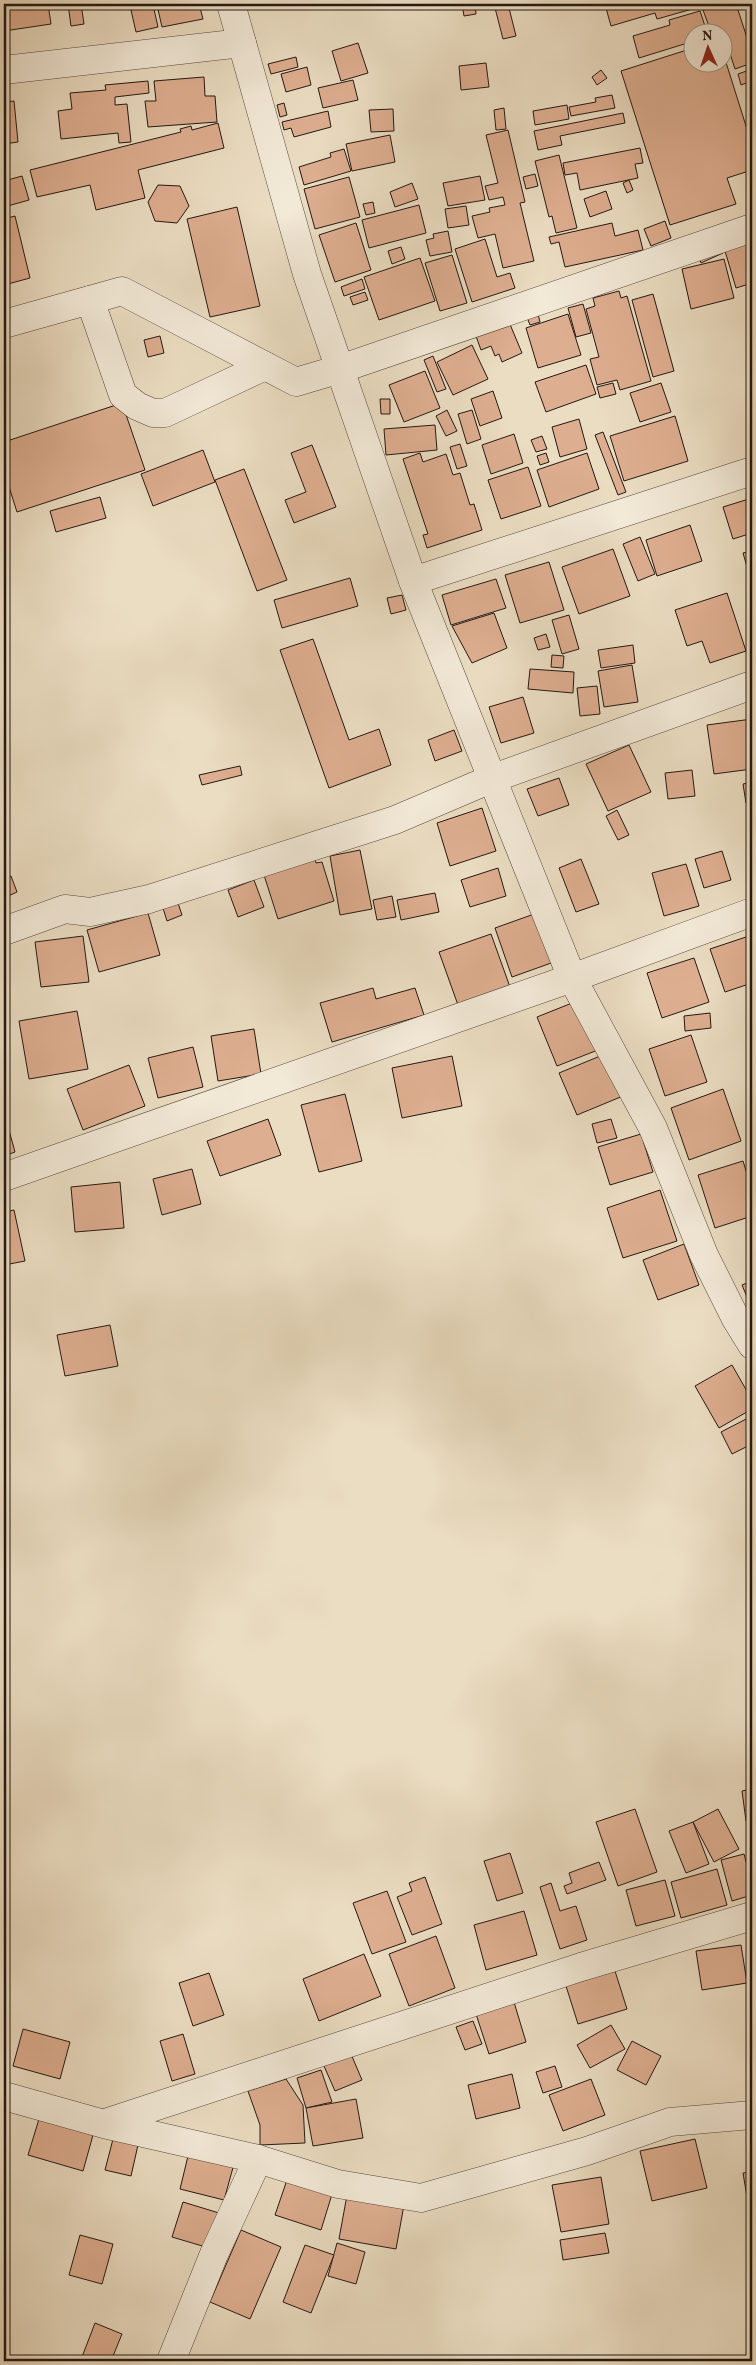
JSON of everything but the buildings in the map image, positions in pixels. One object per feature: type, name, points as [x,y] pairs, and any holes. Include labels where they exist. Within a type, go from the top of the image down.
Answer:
[{"type":"street","points":[[231,4],[307,274],[413,581],[572,978],[654,1128],[704,1255],[736,1319],[752,1345]]},
{"type":"street","points":[[4,70],[242,43]]},
{"type":"street","points":[[4,324],[122,291],[296,382],[340,369],[752,228]]},
{"type":"street","points":[[90,300],[123,395],[137,406],[153,413],[165,413],[265,366]]},
{"type":"street","points":[[413,581],[752,471]]},
{"type":"street","points":[[4,931],[65,909],[90,912],[149,899],[395,820],[491,779],[752,685]]},
{"type":"street","points":[[4,1177],[572,978],[752,912]]},
{"type":"street","points":[[104,2124],[581,1967],[752,1916]]},
{"type":"street","points":[[4,2096],[104,2124],[258,2159],[338,2184],[421,2198],[587,2151],[670,2122],[752,2115]]},
{"type":"street","points":[[171,2361],[214,2254],[258,2159]]}]
